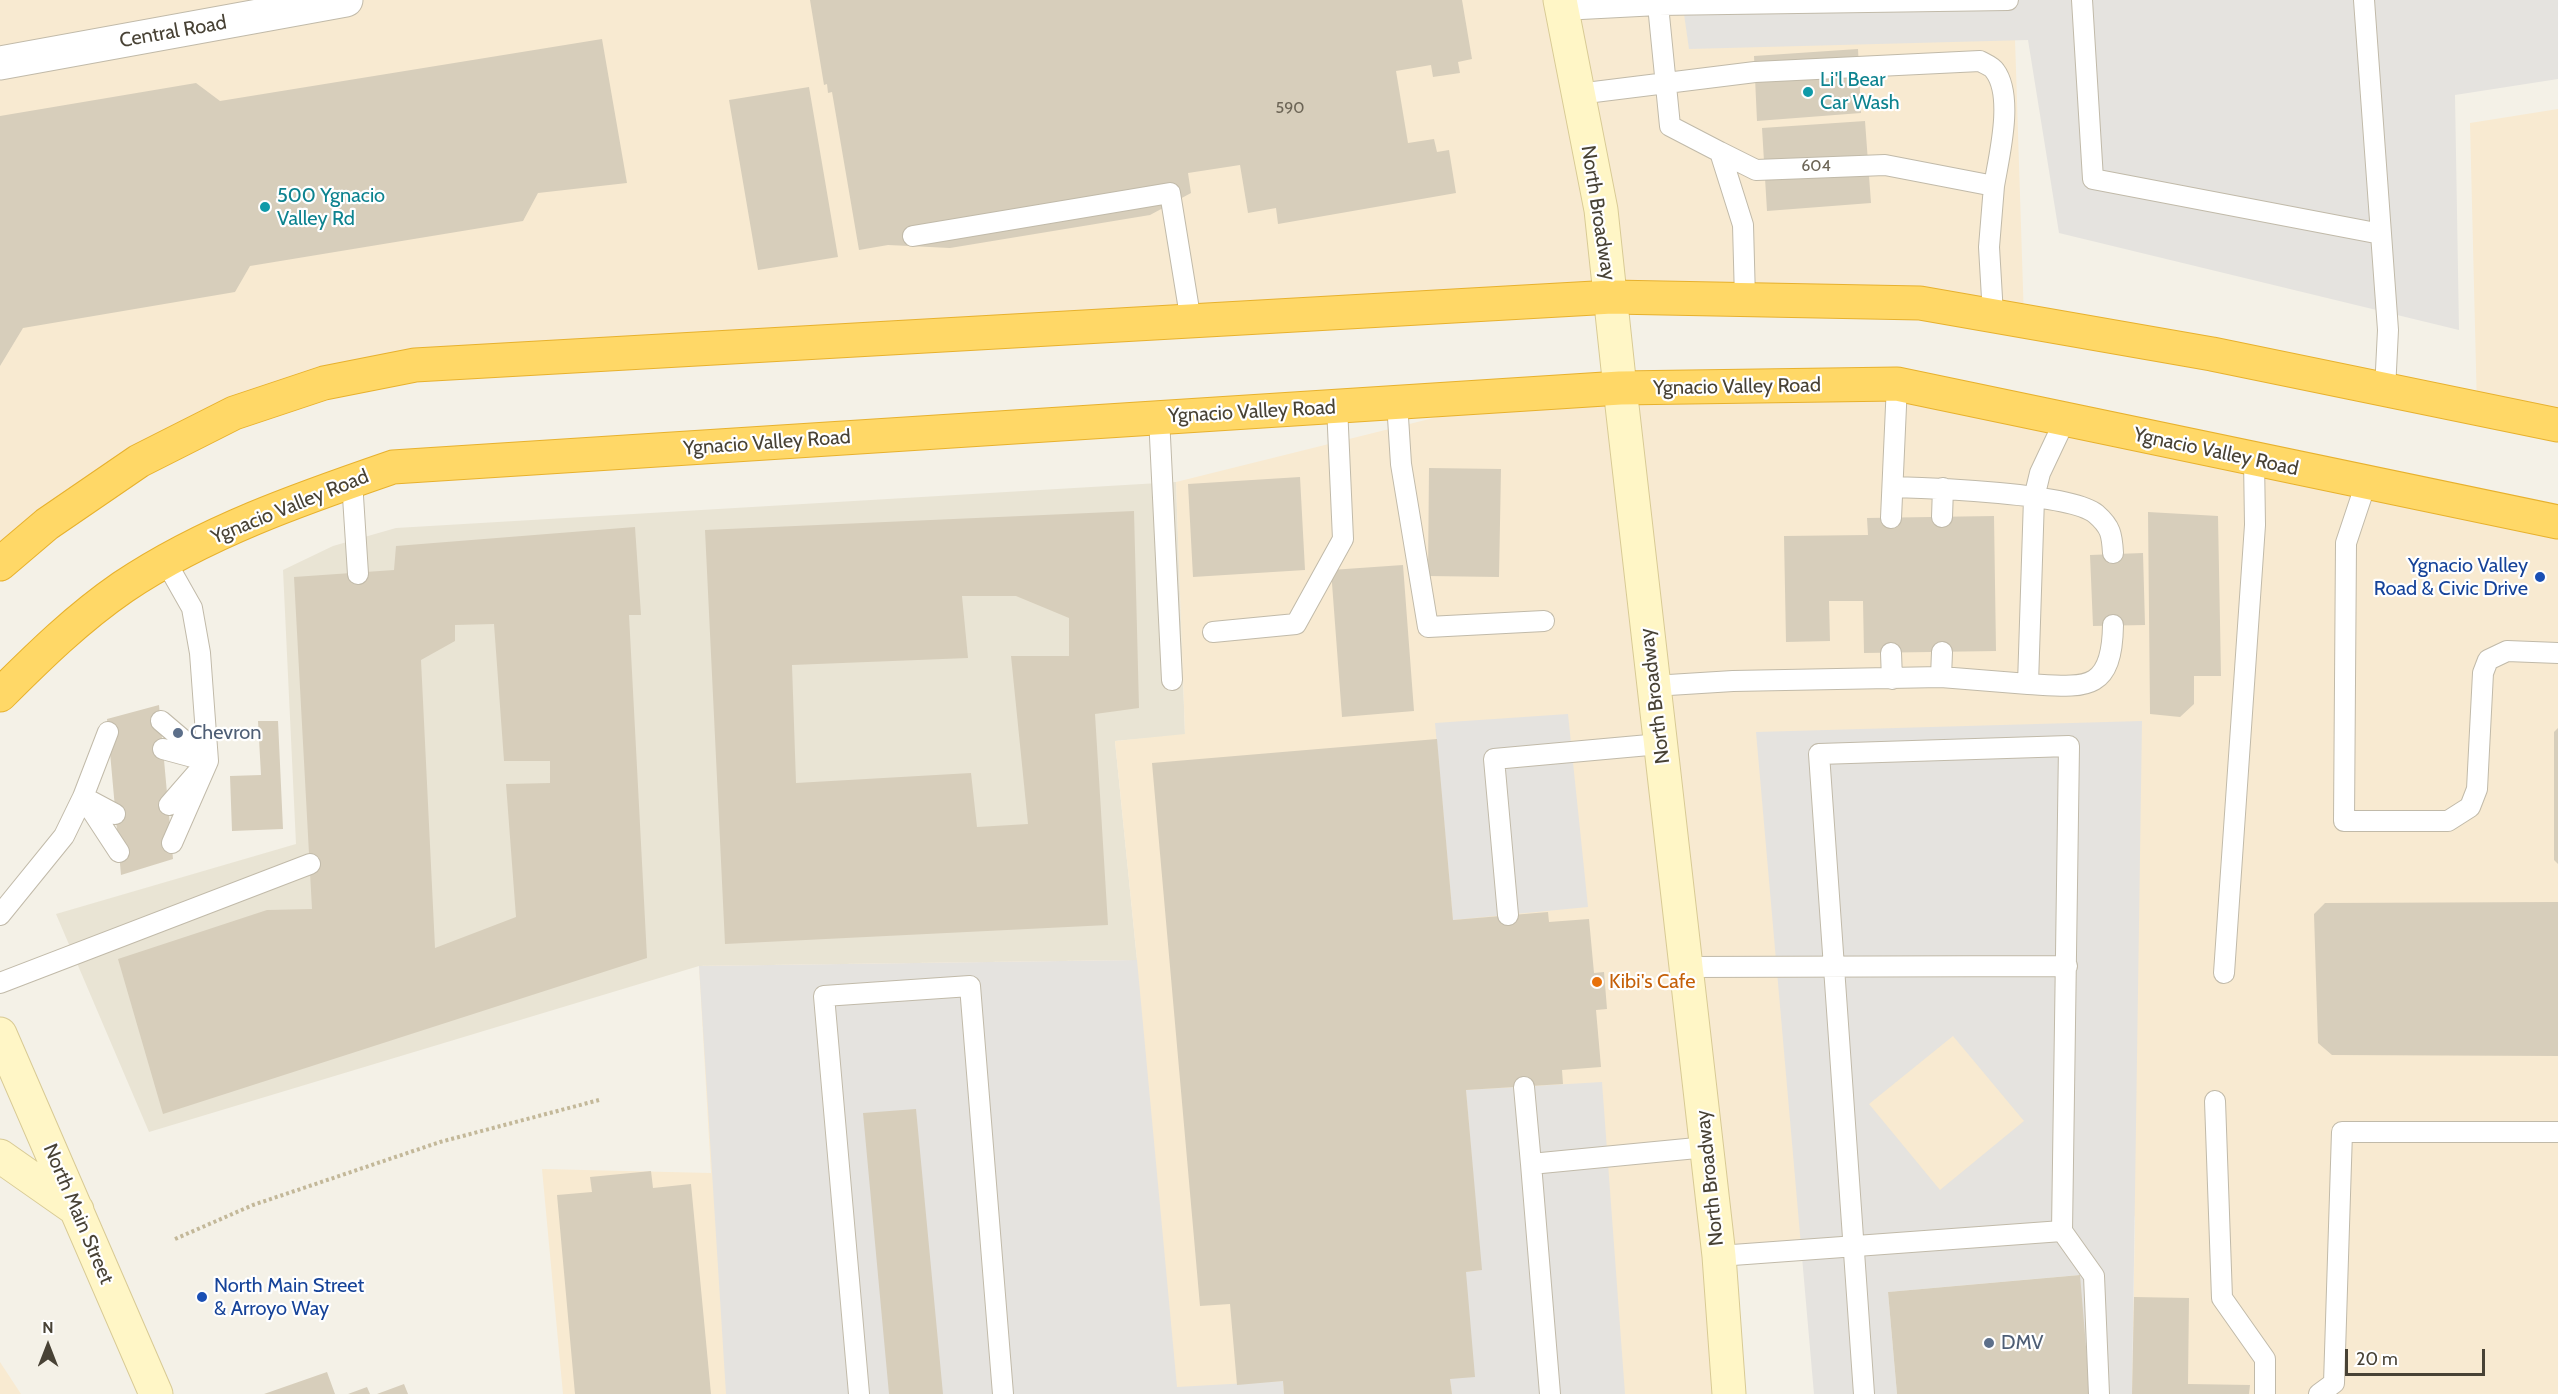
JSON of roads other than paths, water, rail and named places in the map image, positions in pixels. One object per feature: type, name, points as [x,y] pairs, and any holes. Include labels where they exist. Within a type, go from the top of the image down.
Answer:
[{"type":"highway","points":[[0,564],[47,524],[139,461],[234,412],[324,383],[415,365],[1612,297],[1920,303],[2212,354],[2558,425]]},
{"type":"highway","name":"Ygnacio Valley Road","points":[[0,695],[56,639],[123,588],[185,550],[293,502],[393,467],[1620,388],[1897,384],[2558,522]]},
{"type":"street","name":"Central Road","points":[[0,63],[335,1]]},
{"type":"street","name":"North Broadway","points":[[1561,5],[1600,210],[1612,297],[1653,686],[1719,1257],[1729,1394]]},
{"type":"street","name":"North Main Street","points":[[0,1034],[156,1394]]},
{"type":"street","points":[[0,1156],[78,1210]]},
{"type":"lane","points":[[1561,5],[2008,0]]},
{"type":"lane","points":[[2082,0],[2092,180],[2381,234]]},
{"type":"lane","points":[[2364,0],[2388,330],[2385,390]]},
{"type":"lane","points":[[1658,4],[1670,126],[1756,170],[1885,165],[1994,186]]},
{"type":"lane","points":[[1578,94],[1666,81],[1755,72],[1980,61],[1994,69],[2002,84],[2004,115],[1994,186],[1989,247],[1993,315]]},
{"type":"lane","points":[[1720,152],[1743,225],[1745,300]]},
{"type":"lane","points":[[913,236],[1170,193],[1191,322]]},
{"type":"lane","points":[[1891,518],[1897,384]]},
{"type":"lane","points":[[1397,402],[1401,464],[1428,627],[1544,621]]},
{"type":"lane","points":[[1213,632],[1296,624],[1343,539],[1337,406]]},
{"type":"lane","points":[[1160,417],[1172,680]]},
{"type":"lane","points":[[2028,684],[2034,498],[2040,473],[2065,420]]},
{"type":"lane","points":[[2224,973],[2255,525],[2254,460]]},
{"type":"lane","points":[[352,481],[358,574]]},
{"type":"lane","points":[[2366,483],[2346,543],[2344,821],[2448,821],[2470,807],[2477,789],[2483,674],[2488,660],[2507,651],[2558,653]]},
{"type":"lane","points":[[1893,487],[1943,488],[2070,502],[2094,512],[2112,532],[2113,554]]},
{"type":"lane","points":[[1942,517],[1943,488]]},
{"type":"lane","points":[[166,562],[192,608],[200,653],[208,761],[172,843]]},
{"type":"lane","points":[[1653,686],[1733,681],[1941,677],[2079,687],[2092,682],[2108,663],[2113,652],[2113,626]]},
{"type":"lane","points":[[1891,652],[1892,679]]},
{"type":"lane","points":[[1941,677],[1942,652]]},
{"type":"lane","points":[[161,722],[208,761]]},
{"type":"lane","points":[[0,915],[64,836],[83,797],[108,732]]},
{"type":"lane","points":[[1509,915],[1494,759],[1660,744]]},
{"type":"lane","points":[[1864,1394],[1819,754],[2069,746],[2062,1231],[2094,1276],[2099,1394]]},
{"type":"lane","points":[[163,749],[208,761]]},
{"type":"lane","points":[[83,797],[110,757]]},
{"type":"lane","points":[[169,805],[208,761]]},
{"type":"lane","points":[[83,797],[115,814]]},
{"type":"lane","points":[[83,797],[119,852]]},
{"type":"lane","points":[[0,983],[310,864]]},
{"type":"lane","points":[[1686,967],[2067,966]]},
{"type":"lane","points":[[859,1394],[824,996],[970,986],[1003,1394]]},
{"type":"lane","points":[[1524,1087],[1550,1394]]},
{"type":"lane","points":[[2215,1101],[2222,1298],[2265,1359],[2265,1394]]},
{"type":"lane","points":[[2319,1394],[2334,1383],[2342,1132],[2558,1132]]},
{"type":"lane","points":[[1531,1164],[1707,1147]]},
{"type":"lane","points":[[1719,1257],[2062,1231]]},
{"type":"place","name":"Li'l Bear Car Wash","points":[[1808,92]]},
{"type":"place","name":"500 Ygnacio Valley Rd","points":[[265,207]]},
{"type":"place","name":"Ygnacio Valley Road & Civic Drive","points":[[2540,577]]},
{"type":"place","name":"Chevron","points":[[178,733]]},
{"type":"place","name":"Kibi's Cafe","points":[[1597,982]]},
{"type":"place","name":"North Main Street & Arroyo Way","points":[[202,1297]]},
{"type":"place","name":"DMV","points":[[1989,1343]]}]
